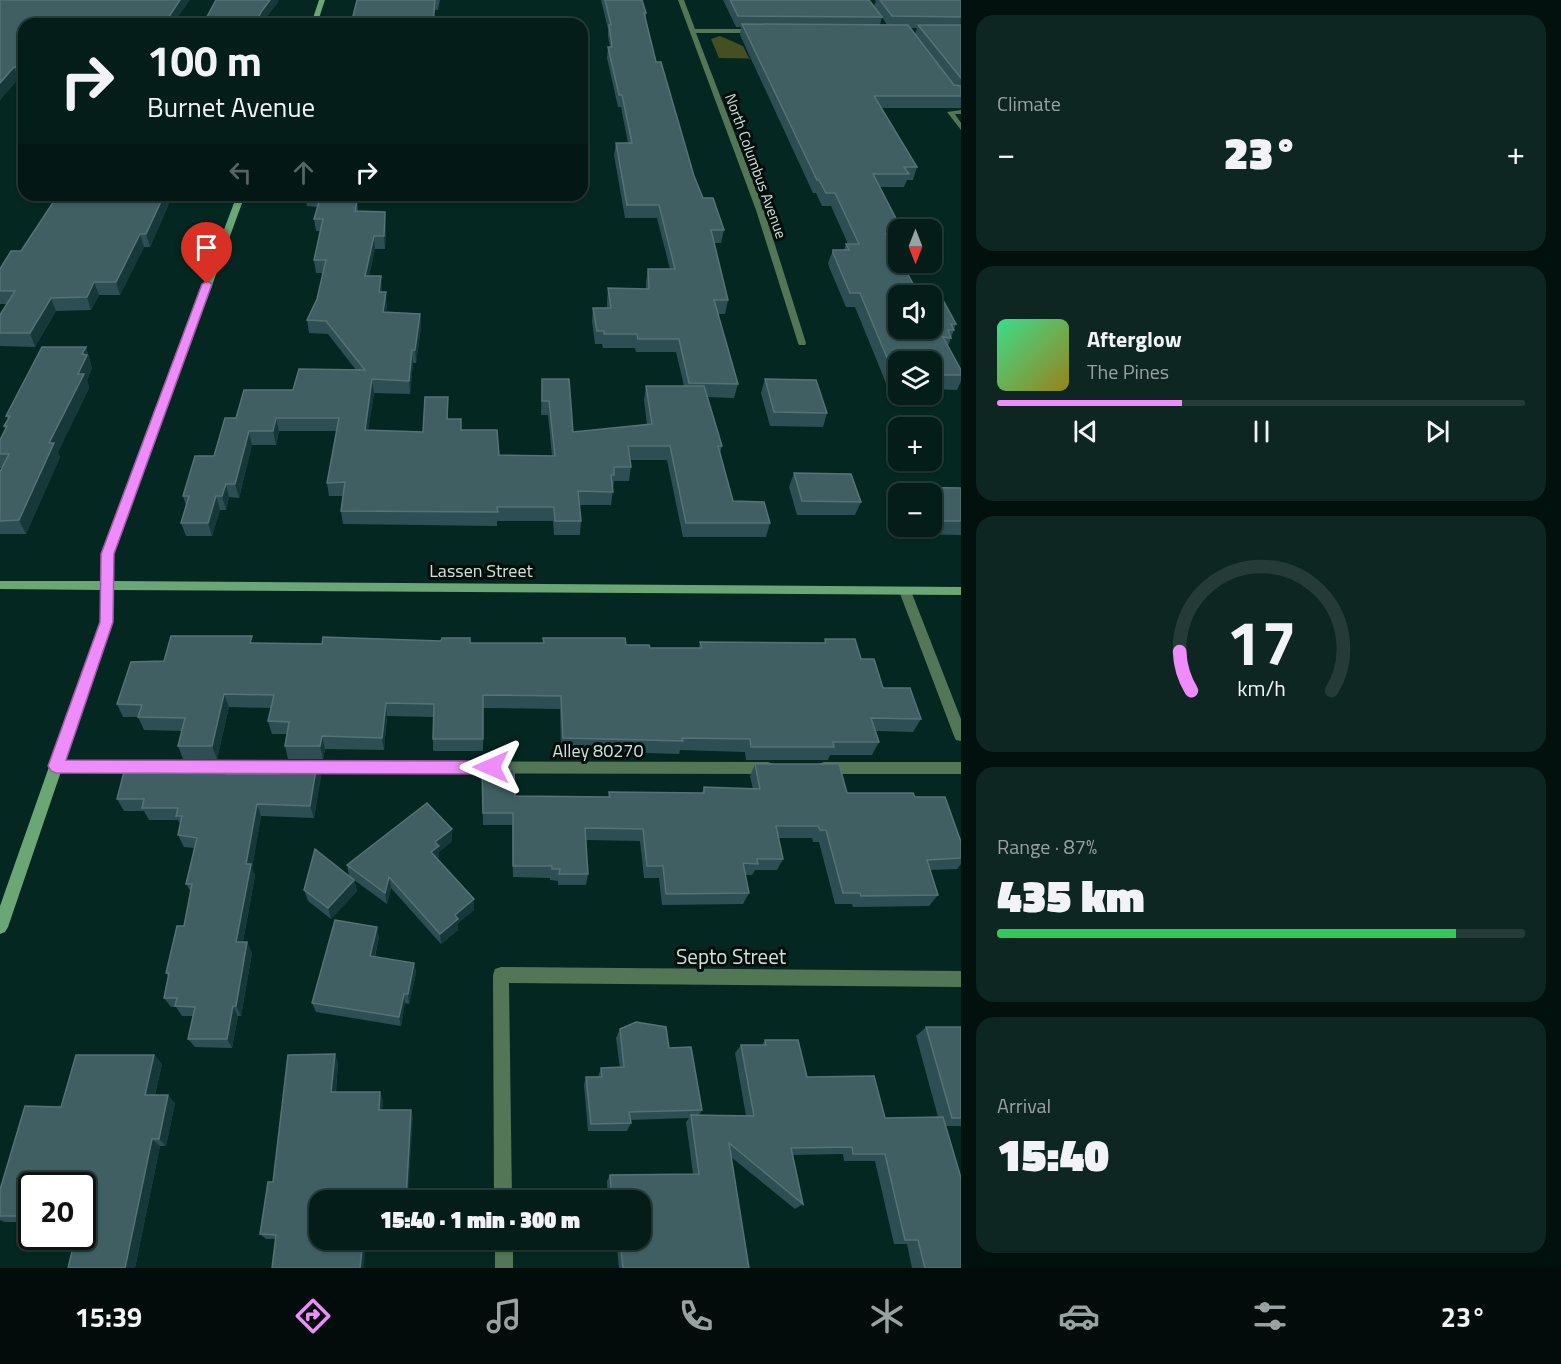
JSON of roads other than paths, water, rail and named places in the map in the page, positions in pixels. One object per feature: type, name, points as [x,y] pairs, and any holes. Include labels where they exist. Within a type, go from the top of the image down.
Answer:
[{"type":"street","points":[[316,18],[322,0]]},
{"type":"street","name":"North Columbus Avenue","points":[[681,0],[760,210],[802,343]]},
{"type":"street","points":[[693,31],[763,31]]},
{"type":"street","points":[[961,112],[950,112],[961,128]]},
{"type":"street","points":[[0,927],[106,622],[108,554],[240,201]]},
{"type":"street","name":"Lassen Street","points":[[0,585],[961,591]]},
{"type":"street","points":[[905,591],[961,736]]},
{"type":"street","points":[[56,766],[153,767]]},
{"type":"street","name":"Alley 80270","points":[[177,767],[781,768]]},
{"type":"street","points":[[804,768],[961,768]]},
{"type":"street","name":"Septo Street","points":[[503,1190],[501,975],[961,979]]},
{"type":"street","points":[[504,1250],[504,1268]]}]
